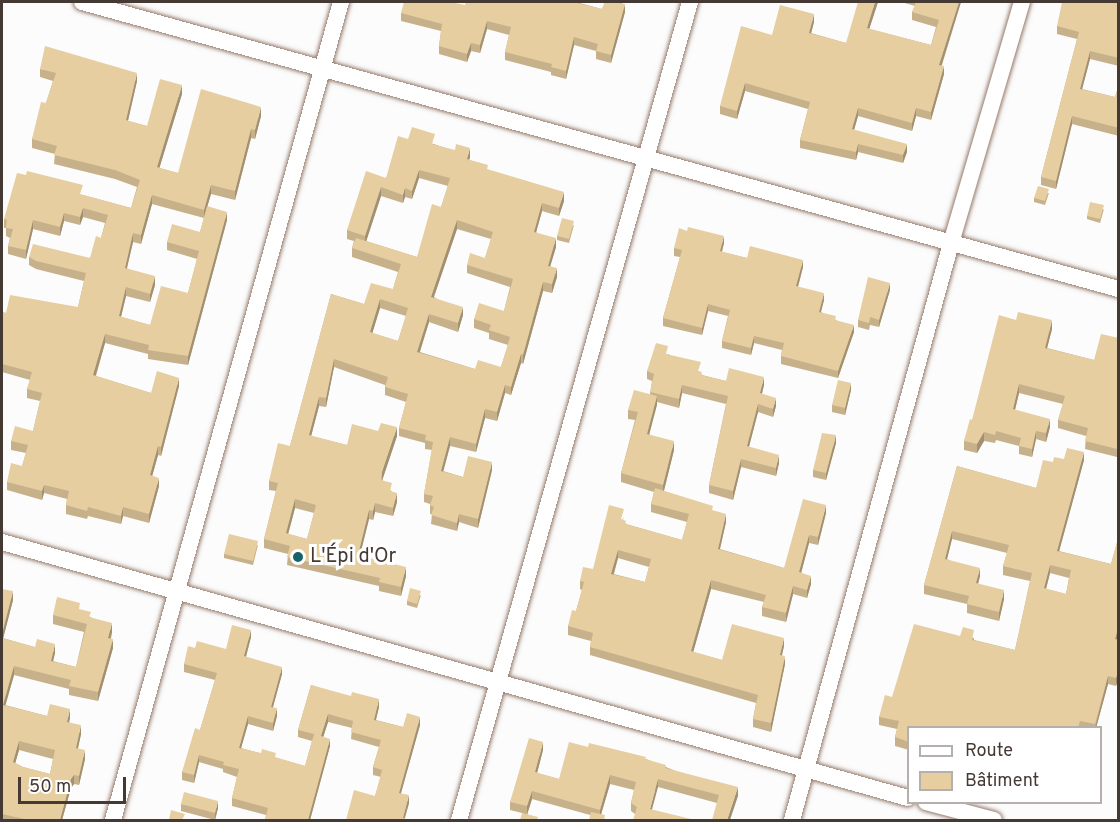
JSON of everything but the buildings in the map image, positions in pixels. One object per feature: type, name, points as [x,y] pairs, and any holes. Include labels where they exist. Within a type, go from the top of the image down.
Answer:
[{"type":"street","points":[[82,2],[1119,289]]},
{"type":"street","points":[[113,820],[341,2]]},
{"type":"street","points":[[459,820],[690,2]]},
{"type":"street","points":[[792,820],[951,243],[1022,2]]},
{"type":"street","points":[[2,542],[806,771],[907,797]]},
{"type":"street","points":[[934,804],[994,820]]},
{"type":"place","name":"L'Épi d'Or","points":[[298,557]]}]
